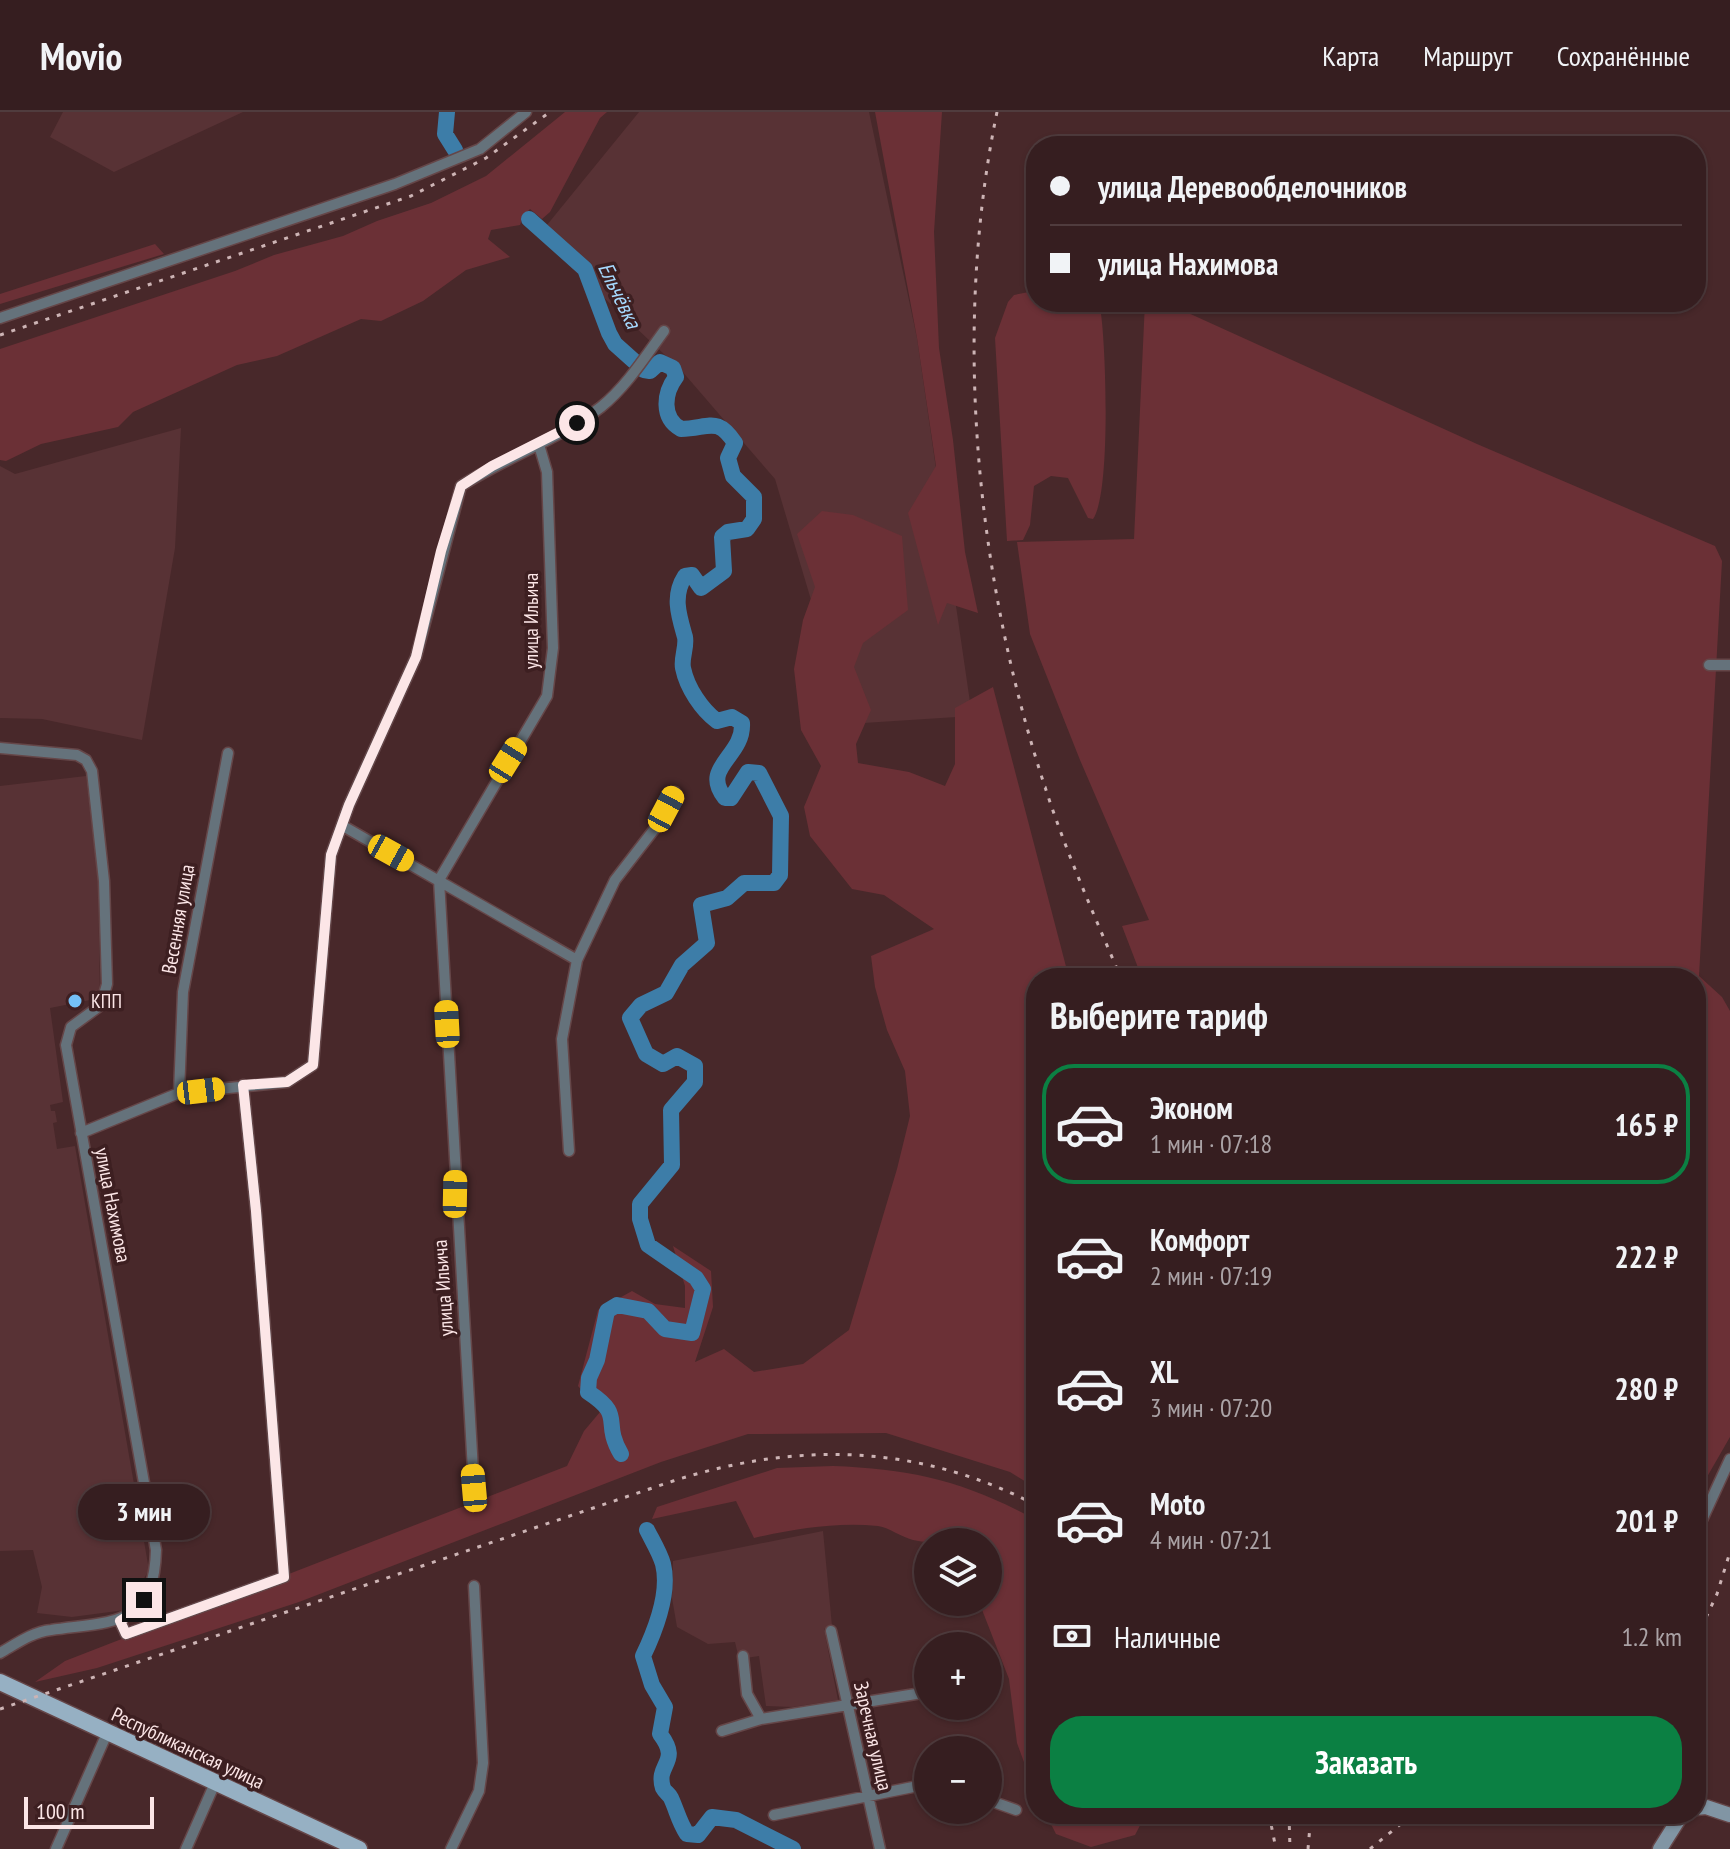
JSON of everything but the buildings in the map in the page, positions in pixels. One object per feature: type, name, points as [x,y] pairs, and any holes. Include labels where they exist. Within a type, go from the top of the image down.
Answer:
[{"type":"main road","name":"Республиканская улица","points":[[0,1682],[359,1849]]},
{"type":"street","points":[[0,318],[395,184],[480,149],[526,112]]},
{"type":"street","points":[[81,1133],[179,1093],[287,1082],[313,1065],[331,855],[349,805],[416,657],[441,551],[461,486],[492,466],[539,445],[603,405],[632,374],[664,331]]},
{"type":"street","name":"улица Ильича","points":[[474,1488],[439,880],[547,696],[553,648],[547,472],[539,445]]},
{"type":"street","points":[[1709,665],[1730,665]]},
{"type":"street","name":"улица Нахимова","points":[[0,748],[77,755],[86,760],[92,771],[104,881],[107,992],[101,1005],[71,1027],[66,1038],[156,1550],[156,1573],[144,1600],[137,1610],[120,1621]]},
{"type":"street","name":"Весенняя улица","points":[[179,1093],[183,992],[228,753]]},
{"type":"street","points":[[569,1151],[562,1039],[577,960],[615,880],[656,827],[675,792]]},
{"type":"street","points":[[343,826],[577,960]]},
{"type":"street","points":[[0,1653],[49,1630],[120,1621],[126,1634],[284,1577],[256,1211],[243,1085]]},
{"type":"street","points":[[1706,1511],[1730,1459]]},
{"type":"street","points":[[451,1849],[479,1791],[483,1763],[474,1586]]},
{"type":"street","name":"Заречная улица","points":[[831,1631],[880,1849]]},
{"type":"street","points":[[743,1656],[747,1694],[761,1719]]},
{"type":"street","points":[[722,1731],[761,1719],[914,1695]]},
{"type":"street","points":[[56,1849],[108,1731]]},
{"type":"street","points":[[186,1849],[215,1783]]},
{"type":"street","points":[[774,1815],[914,1787]]},
{"type":"street","points":[[1002,1805],[1016,1810]]},
{"type":"street","points":[[1706,1807],[1730,1815]]},
{"type":"street","points":[[1660,1849],[1676,1824]]},
{"type":"shaded area","points":[[63,112],[243,112],[114,172],[50,137]]},
{"type":"shaded area","points":[[565,112],[607,112],[600,118],[550,212],[542,219],[530,209],[520,225],[491,230],[488,239],[510,257],[466,270],[423,301],[381,321],[361,319],[277,356],[237,365],[133,412],[118,427],[41,444],[6,461],[0,460],[0,349],[235,271],[274,255],[343,236],[431,203],[486,176]]},
{"type":"shaded area","points":[[639,112],[869,112],[917,338],[972,716],[848,724],[775,479],[681,370],[538,236]]},
{"type":"shaded area","points":[[875,112],[942,112],[934,232],[939,348],[965,552],[978,613],[947,603],[938,625],[908,513],[936,466],[917,338]]},
{"type":"shaded area","points":[[155,244],[164,254],[0,304],[0,294]]},
{"type":"shaded area","points":[[1026,293],[1026,312],[1101,314],[1105,452],[1099,504],[1093,519],[1088,518],[1068,478],[1051,476],[1034,486],[1030,525],[1023,540],[1007,541],[995,338],[1008,302],[1014,295]]},
{"type":"shaded area","points":[[1145,312],[1186,312],[1477,444],[1715,546],[1722,561],[1699,968],[1138,968],[1122,926],[1149,920],[1030,634],[1017,542],[1134,539]]},
{"type":"shaded area","points":[[181,428],[175,548],[142,740],[42,719],[0,718],[0,466],[15,474]]},
{"type":"shaded area","points":[[822,511],[853,515],[902,536],[908,610],[863,643],[854,667],[871,710],[856,744],[858,763],[909,772],[945,786],[955,764],[955,708],[993,687],[1066,968],[1026,968],[1026,1482],[1010,1472],[886,1433],[748,1434],[661,1462],[299,1602],[97,1668],[35,1682],[65,1661],[567,1466],[584,1431],[600,1412],[578,1386],[598,1310],[632,1291],[655,1304],[685,1308],[685,1286],[673,1246],[711,1271],[713,1307],[695,1362],[724,1349],[754,1372],[803,1364],[849,1330],[910,1116],[905,1071],[887,1030],[875,987],[871,956],[934,929],[884,895],[852,889],[810,836],[804,807],[821,766],[801,730],[794,669],[803,620],[815,587],[797,534]]},
{"type":"shaded area","points":[[86,776],[98,877],[100,998],[50,1008],[63,1102],[50,1105],[57,1122],[53,1123],[57,1149],[75,1146],[149,1570],[125,1610],[72,1617],[37,1613],[42,1587],[33,1550],[0,1551],[0,786]]},
{"type":"shaded area","points":[[1706,982],[1722,997],[1730,1011],[1730,1437],[1706,1479]]},
{"type":"shaded area","points":[[833,1466],[888,1470],[938,1480],[985,1496],[1026,1515],[1026,1768],[1017,1743],[1009,1679],[1002,1661],[1002,1632],[991,1632],[984,1616],[1002,1616],[1002,1528],[914,1528],[914,1540],[878,1526],[846,1525],[754,1538],[736,1501],[652,1519],[657,1507],[777,1468]]},
{"type":"shaded area","points":[[823,1531],[832,1626],[824,1629],[838,1700],[793,1707],[766,1706],[759,1656],[739,1659],[735,1642],[708,1644],[677,1627],[672,1598],[673,1561]]},
{"type":"shaded area","points":[[1051,1824],[1141,1824],[1135,1835],[1091,1847],[1056,1834]]},
{"type":"waterway","name":"Ельчёвка","points":[[447,112],[445,134],[455,150]]},
{"type":"waterway","name":"Ельчёвка","points":[[529,219],[585,269],[609,333],[615,344],[634,361]]},
{"type":"waterway","name":"Ельчёвка","points":[[621,1454],[615,1443],[610,1414],[600,1400],[588,1392],[607,1311],[617,1305],[648,1311],[665,1329],[692,1333],[703,1289],[696,1278],[648,1245],[640,1219],[640,1204],[672,1165],[671,1110],[695,1082],[695,1066],[677,1056],[663,1064],[646,1054],[630,1018],[641,1005],[666,993],[682,965],[707,943],[701,905],[727,898],[744,883],[774,883],[780,875],[781,816],[759,773],[748,772],[731,798],[725,798],[719,787],[717,778],[737,745],[742,723],[732,717],[717,721],[692,691],[683,668],[685,641],[678,606],[679,591],[685,576],[692,575],[701,588],[724,571],[722,537],[728,532],[747,529],[754,519],[754,497],[733,476],[728,458],[735,443],[723,429],[718,426],[681,429],[670,418],[666,405],[676,377],[673,368],[660,362],[650,371],[644,370]]},
{"type":"waterway","name":"Ельчёвка","points":[[647,1530],[662,1560],[665,1575],[660,1611],[643,1656],[652,1685],[665,1707],[660,1734],[669,1757],[662,1773],[663,1788],[671,1798],[687,1834],[698,1835],[712,1817],[736,1820],[793,1849]]},
{"type":"railway","points":[[0,335],[411,196],[486,158],[550,112]]},
{"type":"railway","points":[[997,112],[983,195],[976,280],[974,366],[978,452],[988,539],[1002,624],[1021,707],[1045,787],[1117,968]]},
{"type":"railway","points":[[0,1709],[673,1481],[720,1468],[766,1459],[857,1455],[902,1460],[947,1470],[1026,1500]]},
{"type":"railway","points":[[1706,1618],[1730,1552]]},
{"type":"railway","points":[[1271,1824],[1276,1849]]},
{"type":"railway","points":[[1289,1824],[1290,1849]]},
{"type":"railway","points":[[1308,1849],[1310,1824]]},
{"type":"railway","points":[[1370,1849],[1401,1824]]},
{"type":"place","name":"КПП","points":[[75,1001]]},
{"type":"route","points":[[144,1600],[129,1617],[120,1621],[126,1634],[284,1577],[256,1211],[243,1085],[287,1082],[313,1065],[331,855],[349,805],[416,657],[441,551],[461,486],[492,466],[539,445],[577,423]]}]
